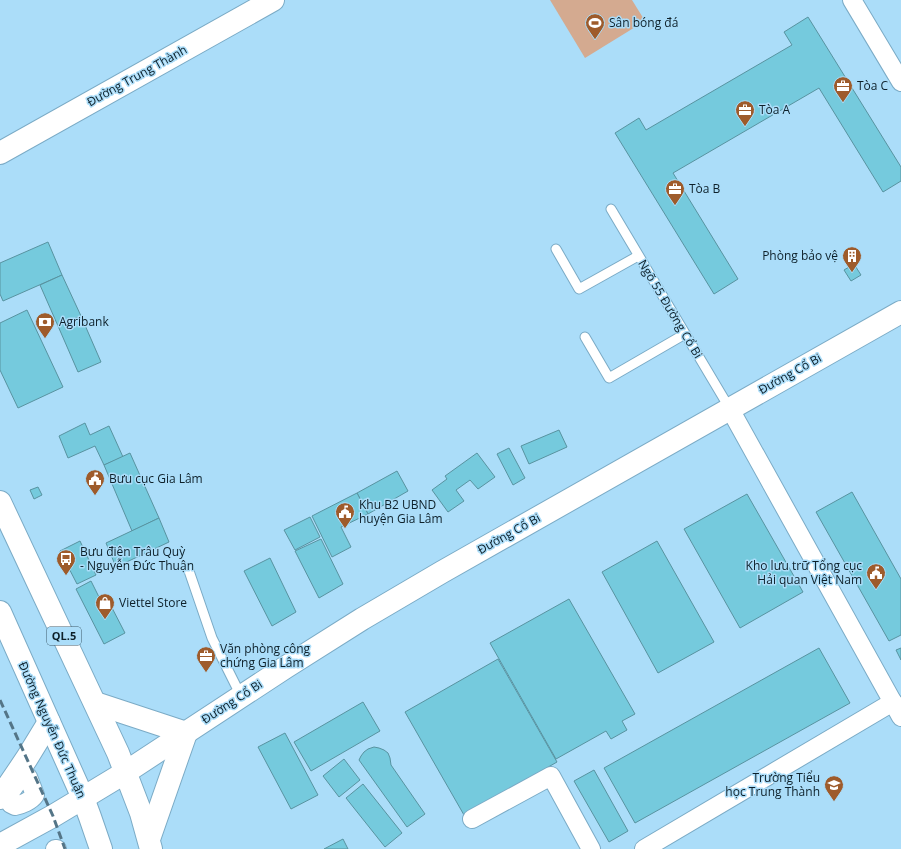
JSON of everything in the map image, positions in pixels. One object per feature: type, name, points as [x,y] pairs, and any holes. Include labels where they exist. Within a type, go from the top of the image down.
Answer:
[{"type":"main road","name":"Đường Trung Thành","points":[[0,152],[273,0]]},
{"type":"main road","name":"Đường Cổ Bi","points":[[0,844],[53,816],[126,772],[241,696],[362,619],[442,572],[901,312]]},
{"type":"main road","name":"QL.5","points":[[0,502],[96,703],[118,753],[141,813],[150,844]]},
{"type":"main road","name":"Đường Nguyễn Đức Thuận","points":[[0,612],[83,798],[101,849]]},
{"type":"main road","points":[[96,703],[186,733],[150,844]]},
{"type":"main road","points":[[0,798],[49,722]]},
{"type":"street","points":[[852,0],[901,82]]},
{"type":"street","points":[[644,849],[897,709],[730,409]]},
{"type":"street","points":[[472,819],[552,776],[591,849]]},
{"type":"lane","name":"Ngõ 55 Đường Cổ Bi","points":[[610,209],[730,409]]},
{"type":"lane","points":[[556,249],[579,289],[638,256]]},
{"type":"lane","points":[[585,337],[609,378],[685,334]]},
{"type":"lane","points":[[188,568],[212,638],[241,696]]},
{"type":"shaded area","name":"Sân bóng đá","points":[[550,0],[632,0],[645,21],[585,58]]},
{"type":"building","points":[[808,17],[901,167],[901,181],[883,192],[819,88],[673,173],[738,279],[714,294],[615,133],[639,118],[646,130],[792,45],[784,32]]},
{"type":"building","points":[[48,242],[62,275],[3,301],[0,294],[0,263]]},
{"type":"building","name":"Phòng bảo vệ","points":[[854,264],[861,275],[851,281],[844,270]]},
{"type":"building","points":[[62,275],[81,316],[58,326],[40,285]]},
{"type":"building","points":[[27,310],[63,387],[18,408],[0,370],[0,323]]},
{"type":"building","points":[[81,316],[101,362],[78,372],[58,326]]},
{"type":"building","points":[[85,423],[90,435],[109,426],[123,457],[104,465],[95,446],[68,458],[59,436]]},
{"type":"building","points":[[559,430],[567,447],[529,464],[521,446]]},
{"type":"building","points":[[509,448],[525,478],[513,485],[497,454]]},
{"type":"building","points":[[130,453],[159,518],[132,531],[104,465]]},
{"type":"building","points":[[477,453],[495,477],[478,489],[470,480],[456,490],[464,501],[448,512],[432,490],[447,479],[445,476]]},
{"type":"building","points":[[397,471],[408,491],[368,514],[357,493]]},
{"type":"building","points":[[38,487],[42,495],[34,499],[30,490]]},
{"type":"building","points":[[852,492],[901,579],[901,635],[889,641],[816,512]]},
{"type":"building","points":[[357,493],[368,514],[341,527],[351,547],[332,557],[312,516]]},
{"type":"building","points":[[747,494],[803,592],[740,628],[684,529]]},
{"type":"building","points":[[310,517],[320,537],[295,550],[284,530]]},
{"type":"building","points":[[159,518],[169,542],[116,567],[106,543]]},
{"type":"building","points":[[321,539],[343,584],[319,598],[295,551]]},
{"type":"building","points":[[80,541],[96,575],[77,584],[60,551]]},
{"type":"building","points":[[657,541],[714,642],[658,673],[602,572]]},
{"type":"building","points":[[270,558],[296,612],[272,626],[244,571]]},
{"type":"building","name":"Viettel Store","points":[[91,581],[104,607],[110,604],[125,633],[104,644],[76,589]]},
{"type":"building","points":[[569,599],[635,714],[622,721],[627,730],[611,739],[606,731],[556,759],[490,643]]},
{"type":"building","points":[[819,648],[850,703],[635,823],[604,768]]},
{"type":"building","points":[[901,648],[901,660],[896,650]]},
{"type":"building","points":[[498,659],[557,762],[464,815],[405,712]]},
{"type":"building","points":[[363,702],[380,731],[311,771],[294,742]]},
{"type":"building","points":[[285,733],[318,795],[291,809],[258,747]]},
{"type":"building","points":[[374,747],[388,753],[391,765],[425,814],[407,827],[359,760],[364,752]]},
{"type":"building","points":[[344,759],[360,780],[339,797],[323,776]]},
{"type":"building","points":[[594,770],[628,831],[609,842],[574,781]]},
{"type":"building","points":[[363,784],[402,833],[385,847],[346,798]]},
{"type":"building","points":[[343,839],[348,849],[324,849]]},
{"type":"railway","points":[[0,700],[53,816],[65,849]]},
{"type":"place","name":"Sân bóng đá","points":[[595,40]]},
{"type":"place","name":"Tòa C","points":[[843,103]]},
{"type":"place","name":"Tòa A","points":[[745,127]]},
{"type":"place","name":"Tòa B","points":[[675,206]]},
{"type":"place","name":"Phòng bảo vệ","points":[[852,273]]},
{"type":"place","name":"Agribank","points":[[45,339]]},
{"type":"place","name":"Bưu cục Gia Lâm","points":[[95,496]]},
{"type":"place","name":"Khu B2 UBND huyện Gia Lâm","points":[[345,529]]},
{"type":"place","name":"Bưu điện Trâu Quỳ - Nguyễn Đức Thuận","points":[[66,576]]},
{"type":"place","name":"Kho lưu trữ Tổng cục Hải quan Việt Nam","points":[[876,590]]},
{"type":"place","name":"Viettel Store","points":[[105,620]]},
{"type":"place","name":"Văn phòng công chứng Gia Lâm","points":[[206,673]]},
{"type":"place","name":"Trường Tiểu học Trung Thành","points":[[834,802]]}]
